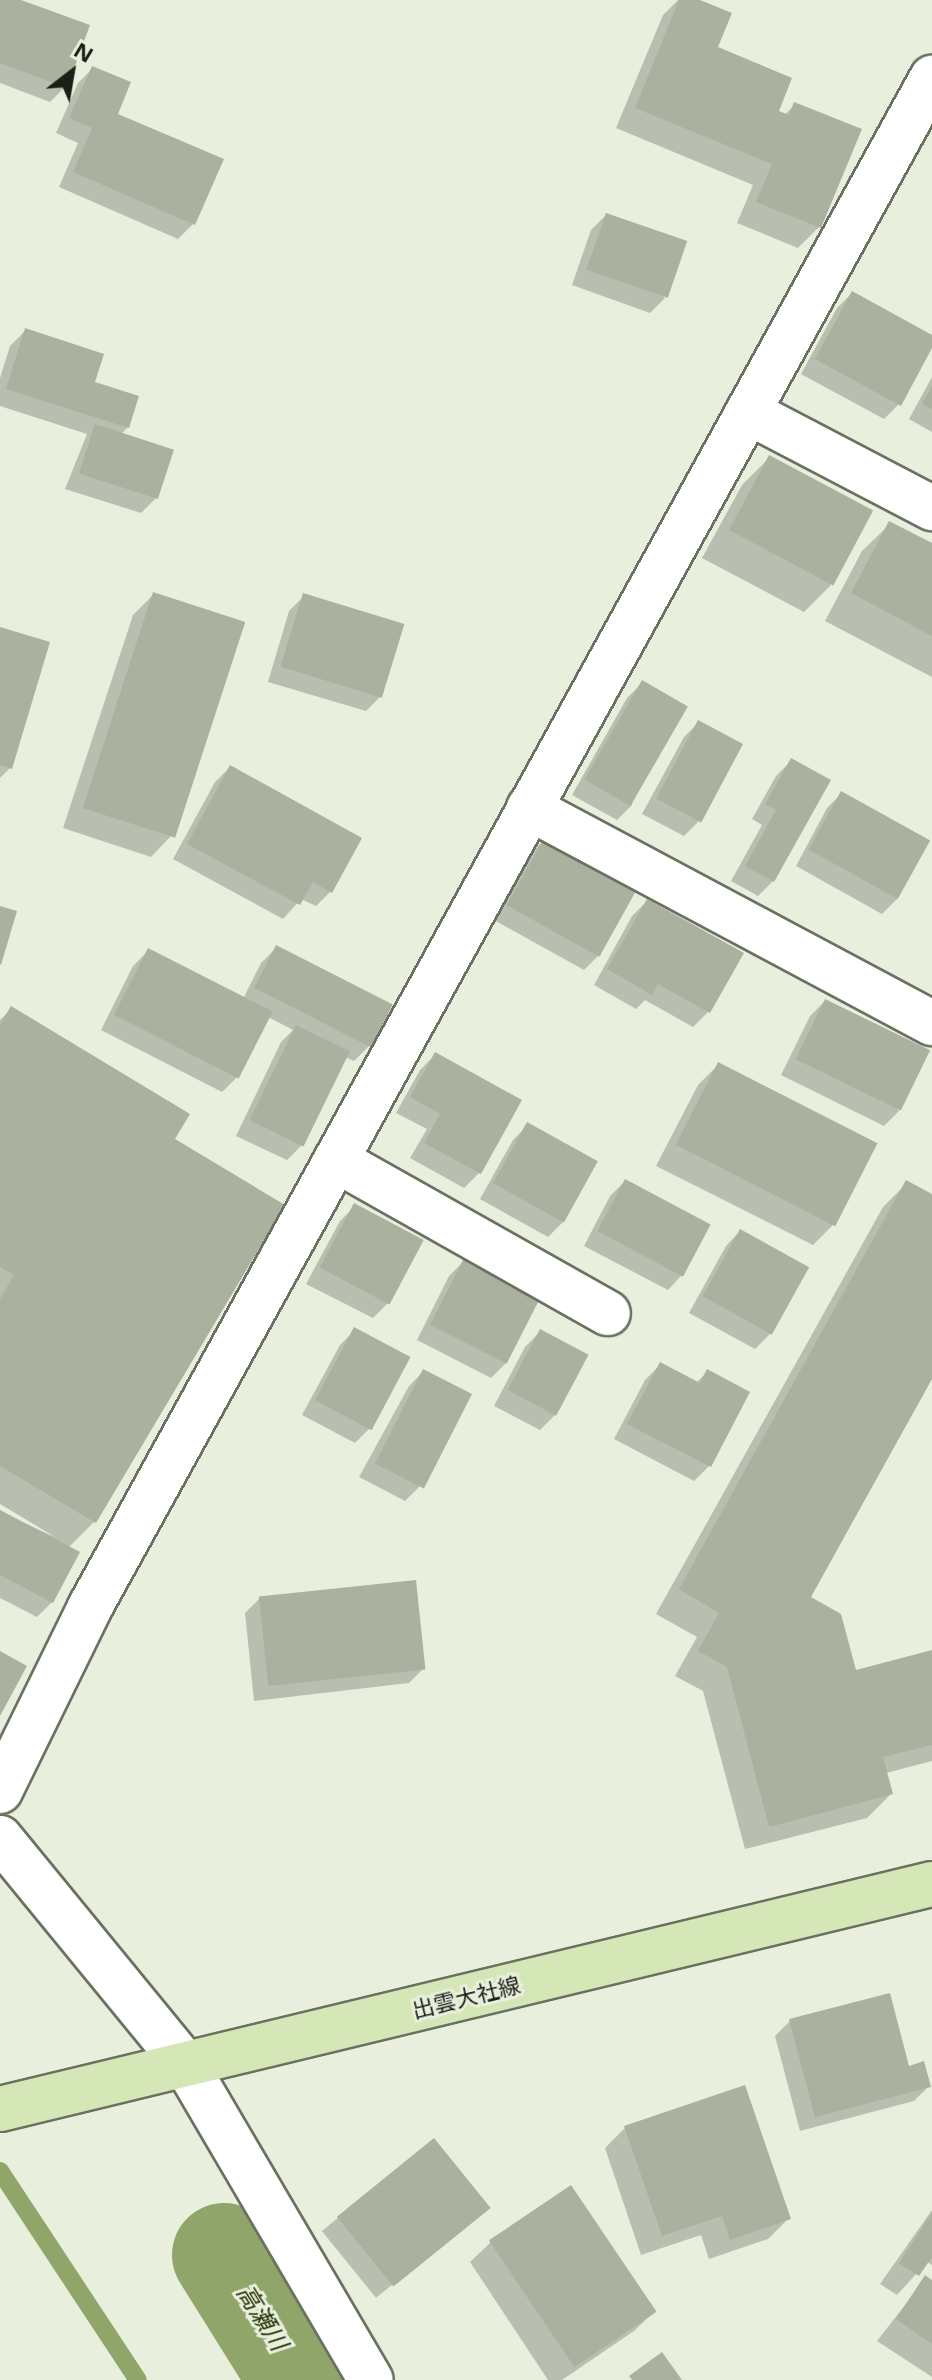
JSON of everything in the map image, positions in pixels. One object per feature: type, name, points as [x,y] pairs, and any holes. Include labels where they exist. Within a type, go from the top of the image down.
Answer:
[{"type":"main road","name":"出雲大社線","points":[[0,2109],[932,1884]]},
{"type":"street","points":[[0,1791],[90,1607],[932,78]]},
{"type":"street","points":[[748,412],[932,508]]},
{"type":"street","points":[[529,808],[932,1023]]},
{"type":"street","points":[[336,1160],[608,1313]]},
{"type":"street","points":[[0,1838],[186,2065],[371,2380]]},
{"type":"building","points":[[0,0],[21,0],[90,25],[67,88],[0,63]]},
{"type":"building","points":[[679,0],[700,0],[732,13],[718,47],[792,78],[779,111],[789,115],[794,102],[862,129],[821,228],[756,202],[772,164],[635,108]]},
{"type":"building","points":[[92,66],[131,82],[118,114],[224,159],[195,225],[73,172],[92,128],[69,118]]},
{"type":"building","points":[[606,213],[687,241],[668,298],[586,270]]},
{"type":"building","points":[[852,291],[932,335],[932,348],[901,406],[815,359]]},
{"type":"building","points":[[25,328],[104,354],[95,382],[139,396],[129,428],[6,389]]},
{"type":"building","points":[[932,386],[932,409],[922,404]]},
{"type":"building","points":[[95,424],[174,450],[158,499],[79,473]]},
{"type":"building","points":[[769,455],[873,510],[833,585],[729,530]]},
{"type":"building","points":[[889,521],[932,543],[932,636],[851,593]]},
{"type":"building","points":[[153,592],[245,622],[175,838],[83,808]]},
{"type":"building","points":[[303,593],[404,624],[382,698],[280,667]]},
{"type":"building","points":[[0,627],[50,642],[12,769],[0,765]]},
{"type":"building","points":[[642,680],[688,706],[630,806],[584,780]]},
{"type":"building","points":[[698,720],[743,744],[701,823],[656,799]]},
{"type":"building","points":[[791,758],[831,780],[774,882],[745,866],[776,810],[765,804]]},
{"type":"building","points":[[230,765],[362,838],[332,893],[313,882],[300,905],[187,844]]},
{"type":"building","points":[[841,791],[930,840],[898,899],[809,850]]},
{"type":"building","points":[[544,838],[637,889],[599,957],[507,905]]},
{"type":"building","points":[[647,899],[744,953],[710,1013],[658,984],[652,995],[607,969]]},
{"type":"building","points":[[0,906],[17,911],[1,965],[0,964]]},
{"type":"building","points":[[276,945],[393,1004],[371,1047],[254,988]]},
{"type":"building","points":[[148,948],[273,1012],[239,1078],[114,1015]]},
{"type":"building","points":[[825,999],[930,1050],[901,1111],[796,1059]]},
{"type":"building","points":[[11,1006],[190,1114],[175,1139],[285,1205],[96,1523],[0,1466],[0,1299],[14,1275],[0,1267],[0,1025]]},
{"type":"building","points":[[296,1025],[350,1051],[303,1147],[250,1120]]},
{"type":"building","points":[[435,1052],[522,1100],[481,1174],[424,1143],[440,1114],[410,1097]]},
{"type":"building","points":[[718,1062],[877,1143],[835,1226],[676,1145]]},
{"type":"building","points":[[527,1122],[598,1161],[564,1222],[493,1183]]},
{"type":"building","points":[[625,1179],[711,1225],[683,1277],[597,1231]]},
{"type":"building","points":[[906,1180],[932,1194],[932,1379],[811,1597],[841,1614],[856,1670],[932,1650],[932,1745],[883,1757],[893,1794],[769,1827],[727,1667],[698,1651],[719,1613],[679,1589]]},
{"type":"building","points":[[354,1203],[424,1240],[389,1305],[320,1267]]},
{"type":"building","points":[[740,1229],[809,1267],[772,1335],[703,1296]]},
{"type":"building","points":[[464,1258],[541,1297],[507,1364],[430,1325]]},
{"type":"building","points":[[354,1327],[411,1357],[372,1430],[315,1400]]},
{"type":"building","points":[[540,1329],[589,1355],[556,1416],[508,1390]]},
{"type":"building","points":[[660,1362],[700,1383],[707,1369],[750,1392],[711,1467],[627,1424]]},
{"type":"building","points":[[423,1369],[472,1394],[424,1488],[375,1463]]},
{"type":"building","points":[[0,1510],[80,1552],[53,1603],[0,1575]]},
{"type":"building","points":[[416,1580],[425,1670],[268,1686],[259,1597]]},
{"type":"building","points":[[0,1651],[27,1666],[0,1716]]},
{"type":"building","points":[[890,1993],[909,2066],[924,2061],[931,2087],[815,2117],[789,2019]]},
{"type":"building","points":[[745,2085],[791,2219],[730,2240],[722,2216],[662,2236],[624,2126]]},
{"type":"building","points":[[434,2138],[491,2208],[393,2287],[337,2217]]},
{"type":"building","points":[[571,2185],[657,2312],[574,2367],[489,2240]]},
{"type":"building","points":[[932,2213],[932,2257],[919,2276],[899,2263]]},
{"type":"building","points":[[925,2275],[932,2280],[932,2344],[896,2319]]},
{"type":"building","points":[[662,2352],[682,2380],[632,2380],[629,2376]]},
{"type":"waterway","points":[[0,2171],[138,2380]]},
{"type":"waterway","name":"高瀬川","points":[[224,2255],[302,2380]]}]
